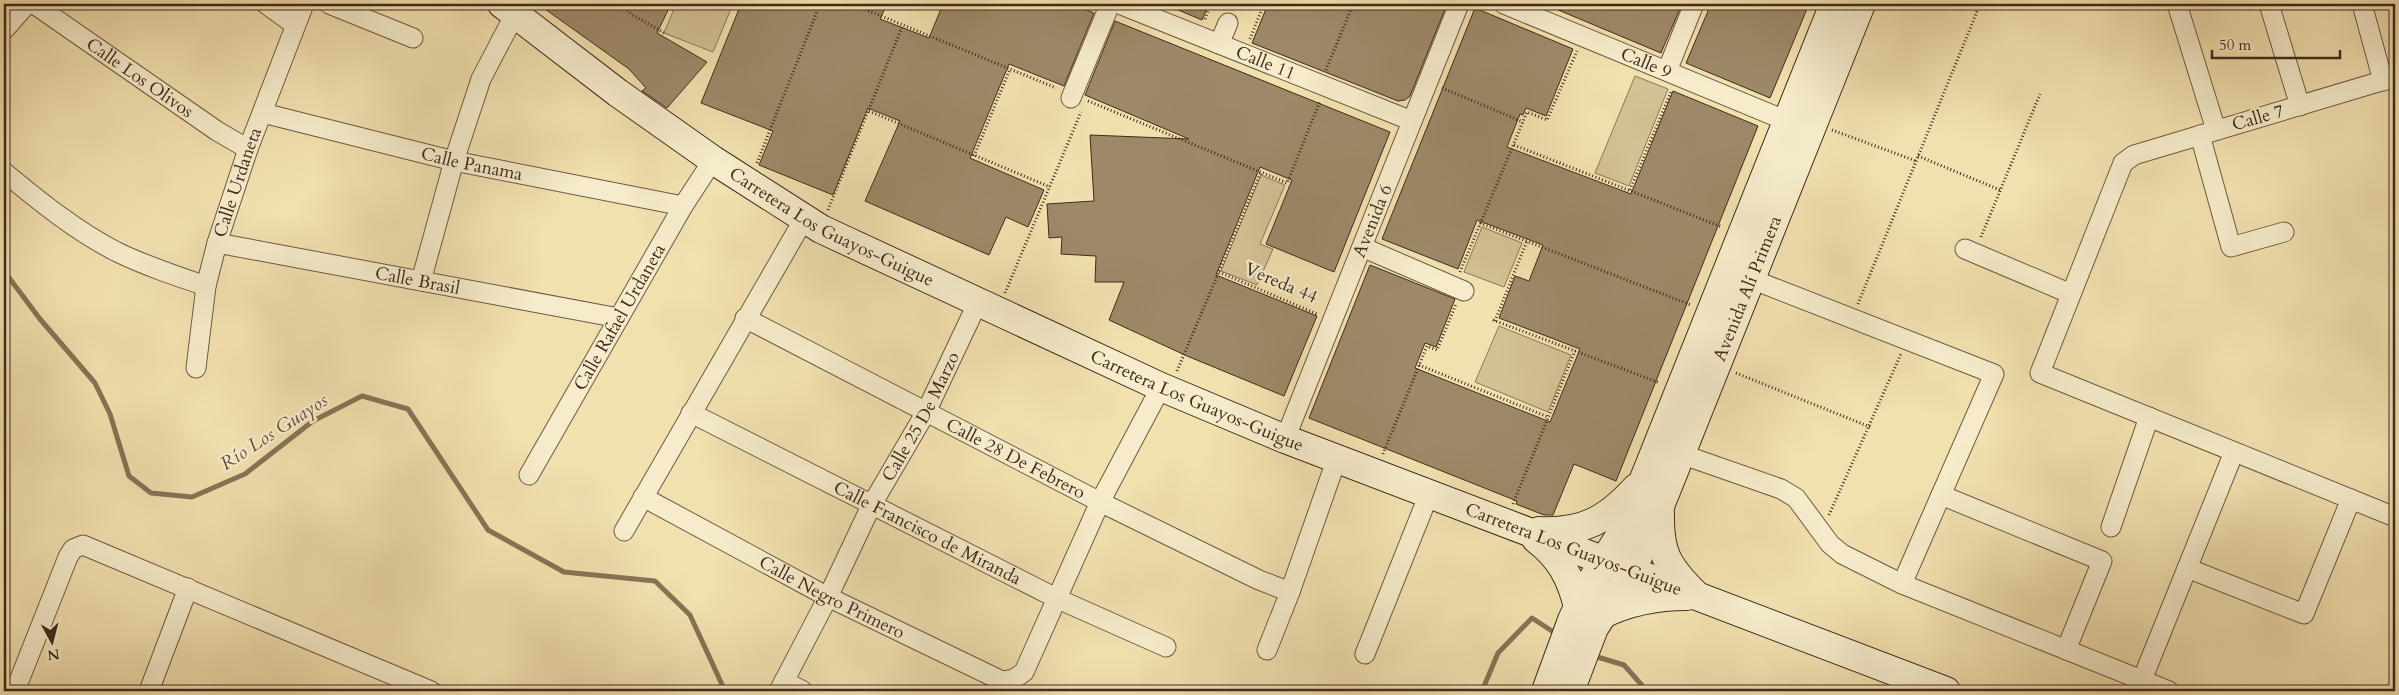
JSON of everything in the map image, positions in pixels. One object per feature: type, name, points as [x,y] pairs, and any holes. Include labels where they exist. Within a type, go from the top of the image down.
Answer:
[{"type":"main road","name":"Avenida Alí Primera","points":[[1586,618],[1631,571],[1663,500],[1751,279],[1800,122],[1834,4]]},
{"type":"main road","name":"Avenida Alí Primera","points":[[1586,618],[1603,560],[1624,528],[1741,235],[1861,4]]},
{"type":"main road","name":"Carretera Los Guayos-Guigue","points":[[509,9],[618,93],[713,160],[812,224],[1165,389],[1285,439],[1946,691]]},
{"type":"main road","points":[[1515,527],[1568,531],[1590,525],[1608,515],[1645,476]]},
{"type":"main road","points":[[1663,500],[1660,532],[1664,553],[1673,573],[1697,596]]},
{"type":"main road","points":[[1515,527],[1554,553],[1564,568],[1586,618],[1570,691]]},
{"type":"main road","points":[[1546,691],[1586,618],[1650,598],[1697,596]]},
{"type":"street","points":[[4,30],[27,4]]},
{"type":"street","name":"Calle Los Olivos","points":[[34,4],[217,131],[248,149]]},
{"type":"street","points":[[266,4],[295,25]]},
{"type":"street","name":"Calle Urdaneta","points":[[196,368],[206,286],[217,244],[248,149],[304,4]]},
{"type":"street","points":[[329,4],[413,38]]},
{"type":"street","points":[[1072,96],[1110,4]]},
{"type":"street","name":"Calle 11","points":[[1119,4],[1412,121]]},
{"type":"street","name":"Avenida 6","points":[[1285,439],[1333,320],[1336,296],[1362,247],[1459,4]]},
{"type":"street","name":"Calle 9","points":[[1504,4],[1583,36],[1624,62],[1672,73],[1800,122]]},
{"type":"street","points":[[1672,73],[1694,4]]},
{"type":"street","points":[[2177,4],[2208,133],[2231,247],[2284,232]]},
{"type":"street","points":[[2269,4],[2300,106]]},
{"type":"street","points":[[2362,4],[2389,79]]},
{"type":"street","points":[[421,281],[454,161],[481,79],[509,9]]},
{"type":"street","points":[[1219,44],[1228,23]]},
{"type":"street","name":"Calle 7","points":[[2072,294],[2123,163],[2134,155],[2389,79]]},
{"type":"street","name":"Calle Panama","points":[[263,113],[454,161],[683,206]]},
{"type":"street","name":"Calle Rafael Urdaneta","points":[[529,475],[683,206],[713,160]]},
{"type":"street","points":[[4,172],[40,202],[116,251],[157,270],[206,286]]},
{"type":"street","points":[[624,531],[745,318],[812,224]]},
{"type":"street","name":"Calle Brasil","points":[[217,244],[619,318]]},
{"type":"street","points":[[1362,247],[1460,289]]},
{"type":"street","points":[[1970,251],[2072,294],[2040,373],[2395,517]]},
{"type":"street","points":[[1751,279],[1994,374],[1902,584]]},
{"type":"street","name":"Calle 25 De Marzo","points":[[781,686],[828,597],[871,506],[988,306]]},
{"type":"street","name":"Calle 28 De Febrero","points":[[745,318],[1100,502],[1259,580],[1290,592]]},
{"type":"street","points":[[1058,599],[1100,502],[1165,389]]},
{"type":"street","name":"Calle Francisco de Miranda","points":[[691,412],[871,506],[1058,599],[1166,647]]},
{"type":"street","points":[[2111,527],[2149,417]]},
{"type":"street","points":[[2142,680],[2234,452]]},
{"type":"street","points":[[1681,454],[1780,489],[1796,498],[1830,544],[1842,554],[1902,584],[2170,691]]},
{"type":"street","points":[[1267,650],[1290,592],[1336,458]]},
{"type":"street","points":[[1365,654],[1429,494]]},
{"type":"street","points":[[1941,495],[2102,561],[2066,650]]},
{"type":"street","name":"Calle Negro Primero","points":[[643,497],[828,597],[1002,681],[1014,679],[1024,672],[1058,599]]},
{"type":"street","points":[[2187,568],[2304,614],[2351,500]]},
{"type":"street","points":[[15,691],[73,549],[83,545],[431,691]]},
{"type":"street","points":[[149,691],[188,588]]},
{"type":"street","points":[[781,686],[803,691]]},
{"type":"path","points":[[620,4],[633,15],[664,33]]},
{"type":"path","points":[[749,183],[820,4]]},
{"type":"path","points":[[852,4],[1072,96]]},
{"type":"path","points":[[1244,54],[1264,4]]},
{"type":"path","points":[[988,306],[1050,188],[1086,100],[1287,183],[1353,4]]},
{"type":"path","points":[[1852,318],[1980,4]]},
{"type":"path","points":[[812,224],[869,111],[903,25]]},
{"type":"path","points":[[1376,474],[1427,346],[1436,350],[1460,289],[1480,223],[1527,112],[1547,120],[1583,36]]},
{"type":"path","points":[[974,156],[1010,69]]},
{"type":"path","points":[[1630,190],[1672,73]]},
{"type":"path","points":[[1428,82],[1523,122]]},
{"type":"path","points":[[1970,251],[2040,94]]},
{"type":"path","points":[[869,111],[1050,188]]},
{"type":"path","points":[[1800,122],[1916,161]]},
{"type":"path","points":[[1514,145],[1741,235]]},
{"type":"path","points":[[1918,156],[2000,190]]},
{"type":"path","points":[[1165,389],[1219,272],[1261,172]]},
{"type":"path","points":[[1480,223],[1710,312]]},
{"type":"path","points":[[1527,241],[1494,320],[1679,390]]},
{"type":"path","name":"Vereda 44","points":[[1219,272],[1333,320]]},
{"type":"path","points":[[1821,533],[1870,427],[1907,340]]},
{"type":"path","points":[[1515,527],[1548,417],[1575,351]]},
{"type":"path","points":[[1419,365],[1548,417]]},
{"type":"path","points":[[1717,365],[1870,427]]},
{"type":"shaded area","points":[[676,4],[733,4],[713,52],[664,33]]},
{"type":"shaded area","points":[[1635,76],[1668,89],[1629,186],[1595,173]]},
{"type":"shaded area","points":[[1261,175],[1285,185],[1260,244],[1273,249],[1257,285],[1221,271]]},
{"type":"shaded area","points":[[1482,227],[1522,243],[1504,287],[1464,272]]},
{"type":"shaded area","points":[[1499,326],[1571,355],[1548,412],[1475,382]]},
{"type":"building","points":[[538,4],[671,4],[657,33],[707,62],[667,108],[642,91],[646,88],[629,69]]},
{"type":"building","points":[[741,4],[887,4],[880,19],[929,38],[943,4],[1072,4],[1094,13],[1064,86],[1009,64],[970,158],[1044,190],[1028,227],[1006,217],[989,255],[865,201],[900,121],[868,108],[833,195],[759,165],[773,131],[701,103]]},
{"type":"building","points":[[1164,4],[1209,4],[1202,20]]},
{"type":"building","points":[[1268,4],[1447,4],[1410,96],[1405,100],[1398,101],[1252,43]]},
{"type":"building","points":[[1544,4],[1682,4],[1661,53]]},
{"type":"building","points":[[1711,4],[1809,4],[1770,98],[1686,63]]},
{"type":"building","points":[[1475,8],[1573,49],[1546,116],[1526,108],[1523,115],[1520,114],[1507,147],[1631,194],[1673,91],[1758,126],[1616,481],[1574,464],[1553,515],[1544,515],[1516,504],[1517,501],[1309,418],[1370,265],[1455,299],[1436,347],[1425,343],[1415,368],[1550,422],[1580,349],[1499,318],[1515,276],[1529,281],[1543,245],[1477,220],[1458,269],[1382,239]]},
{"type":"building","points":[[1115,21],[1390,132],[1334,272],[1266,244],[1292,180],[1260,167],[1216,275],[1317,316],[1284,396],[1187,356],[1109,320],[1124,282],[1095,282],[1096,256],[1061,254],[1062,237],[1049,238],[1047,204],[1094,201],[1090,135],[1189,139],[1085,95]]},
{"type":"waterway","name":"Río Los Guayos","points":[[4,271],[40,319],[95,383],[110,414],[129,476],[151,493],[192,497],[245,474],[313,421],[362,396],[408,409],[488,530],[564,572],[655,581],[690,615],[725,691]]},
{"type":"waterway","name":"Río Los Guayos","points":[[1482,691],[1498,653],[1532,618],[1558,635]]},
{"type":"waterway","name":"Río Los Guayos","points":[[1591,655],[1624,665],[1647,691]]}]
